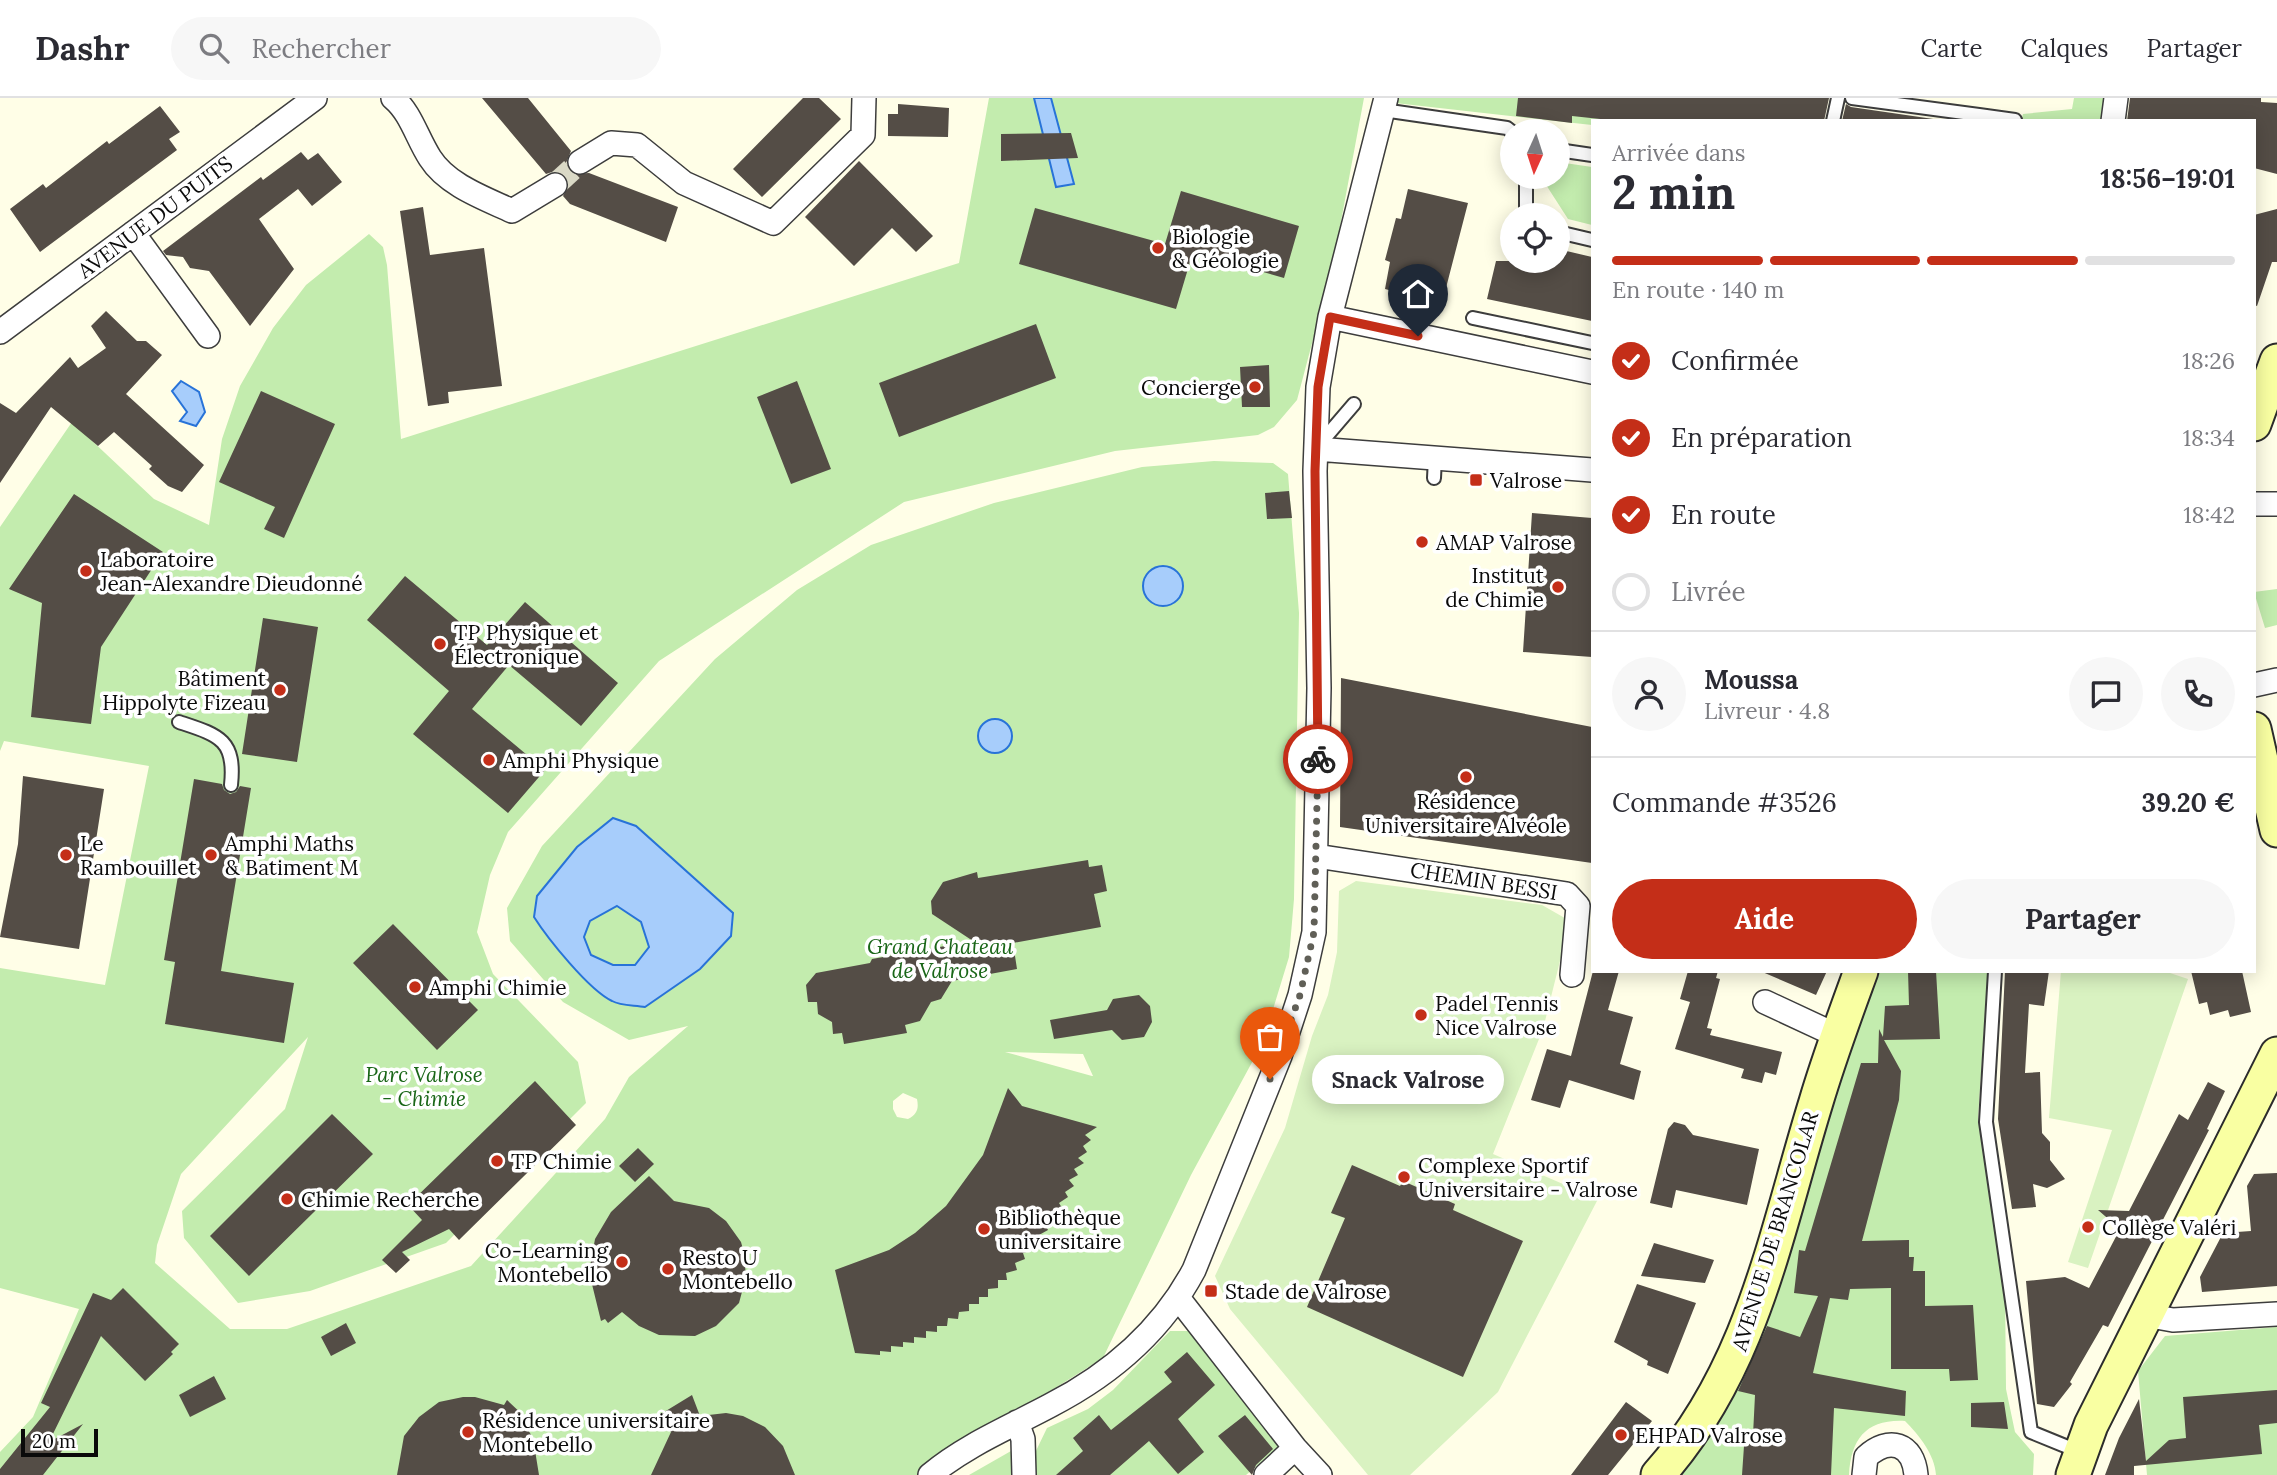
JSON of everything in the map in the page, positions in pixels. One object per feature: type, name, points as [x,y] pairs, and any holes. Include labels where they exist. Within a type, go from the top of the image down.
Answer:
[{"type":"street","points":[[393,98],[402,106],[432,161],[465,189],[512,211],[555,185]]},
{"type":"street","points":[[580,162],[611,144],[637,145],[684,183],[773,223],[863,135],[864,98]]},
{"type":"street","points":[[2113,119],[2116,98]]},
{"type":"street","name":"AVENUE DU PUITS","points":[[0,332],[313,99]]},
{"type":"street","points":[[930,1475],[963,1451],[1102,1376],[1135,1347],[1179,1298],[1194,1270],[1280,1056],[1300,995],[1314,932],[1319,688],[1316,449],[1318,387],[1330,317],[1385,104]]},
{"type":"street","points":[[134,233],[208,336]]},
{"type":"street","points":[[1330,317],[1591,372]]},
{"type":"street","points":[[2256,419],[2277,361]]},
{"type":"street","points":[[1316,449],[1435,468],[1591,470]]},
{"type":"street","points":[[2256,504],[2277,504]]},
{"type":"street","points":[[2256,685],[2277,680]]},
{"type":"street","points":[[2256,738],[2277,830]]},
{"type":"street","name":"CHEMIN BESSI","points":[[1316,856],[1567,894],[1578,906],[1572,975]]},
{"type":"street","name":"AVENUE DE BRANCOLAR","points":[[1657,1475],[1685,1444],[1737,1356],[1860,973]]},
{"type":"street","points":[[1765,1002],[1838,1036]]},
{"type":"street","points":[[2077,1463],[2146,1315],[2277,1054]]},
{"type":"street","points":[[1179,1298],[1295,1448],[1320,1475]]},
{"type":"street","points":[[2146,1315],[2173,1321],[2277,1314]]},
{"type":"street","points":[[1017,1422],[1023,1439],[1024,1475]]},
{"type":"street","points":[[1864,1475],[1866,1457],[1875,1449],[1890,1444],[1903,1448],[1914,1459],[1916,1475]]},
{"type":"street","points":[[1266,1475],[1295,1448]]},
{"type":"lane","points":[[1833,119],[1838,98]]},
{"type":"lane","points":[[1852,98],[1997,119]]},
{"type":"lane","points":[[1385,104],[1500,127]]},
{"type":"lane","points":[[1570,152],[1591,155]]},
{"type":"lane","points":[[1570,235],[1591,240]]},
{"type":"lane","points":[[1474,318],[1591,343]]},
{"type":"lane","points":[[1316,449],[1354,404]]},
{"type":"lane","points":[[179,722],[215,734],[230,751],[234,761],[231,785]]},
{"type":"lane","points":[[1995,973],[1986,1122],[2031,1432],[2077,1463]]},
{"type":"green space","points":[[989,98],[1364,98],[1333,264],[1297,400],[1274,427],[1258,435],[1115,451],[904,502],[659,661],[508,832],[490,875],[477,932],[493,974],[578,1062],[586,1103],[446,1243],[310,1291],[238,1303],[184,1238],[182,1211],[285,1109],[308,1037],[181,1174],[157,1245],[155,1263],[230,1329],[287,1329],[471,1266],[605,1119],[629,1077],[688,1026],[629,1040],[563,1002],[510,941],[507,908],[542,846],[715,659],[797,590],[871,545],[994,503],[1142,467],[1214,461],[1273,463],[1288,474],[1299,613],[1294,899],[1289,957],[1263,1042],[1191,1175],[1103,1358],[929,1467],[921,1475],[0,1475],[0,1452],[33,1417],[79,1309],[0,1288],[0,968],[105,985],[149,766],[4,741],[0,751],[0,527],[72,422],[154,499],[209,525],[222,439],[240,386],[273,328],[306,285],[369,234],[383,247],[387,265],[401,439],[959,263]],"holes":[[[1005,1052],[1083,1054],[1093,1076],[1092,1076]],[[903,1093],[917,1099],[917,1111],[908,1119],[897,1117],[893,1109],[893,1101]]]},
{"type":"green space","points":[[1396,98],[1789,98],[1786,119],[1591,119],[1591,125],[1570,123],[1570,119],[1538,119],[1395,103]]},
{"type":"green space","points":[[2074,98],[2108,98],[2105,119],[2022,119],[2023,114],[2072,109]]},
{"type":"green space","points":[[1570,164],[1591,167],[1591,225],[1570,220],[1570,203],[1558,203],[1549,189],[1570,189]]},
{"type":"green space","points":[[2277,589],[2277,625],[2265,628],[2256,592]]},
{"type":"green space","name":"Complexe Sportif Universitaire - Valrose","points":[[1356,881],[1542,905],[1570,921],[1543,1029],[1493,1154],[1598,1199],[1498,1392],[1410,1475],[1368,1475],[1230,1309],[1215,1276],[1285,1128],[1312,1036],[1328,995],[1337,952],[1339,891]]},
{"type":"green space","points":[[1879,973],[1988,973],[1978,1118],[2005,1288],[2006,1389],[2015,1432],[2034,1454],[2033,1475],[1936,1475],[1921,1439],[1905,1421],[1892,1421],[1871,1427],[1864,1433],[1853,1451],[1849,1475],[1681,1475],[1736,1390],[1763,1325],[1810,1185],[1834,1092]]},
{"type":"green space","points":[[2061,973],[2170,973],[2188,979],[2088,1268],[2068,1262],[2112,1130],[2049,1118]]},
{"type":"green space","points":[[2277,1327],[2277,1475],[2147,1475],[2138,1371],[2165,1336]]},
{"type":"green space","points":[[1170,1331],[1190,1331],[1279,1440],[1278,1448],[1246,1475],[1032,1475],[1034,1455],[1047,1428],[1088,1409],[1113,1390]]},
{"type":"green space","points":[[1011,1451],[1017,1455],[1014,1475],[969,1475]]},
{"type":"water","points":[[1034,98],[1051,98],[1074,184],[1056,187]]},
{"type":"water","points":[[181,381],[199,392],[205,412],[196,426],[180,421],[187,412],[172,391]]},
{"type":"water","points":[[1163,566],[1177,572],[1183,586],[1177,600],[1163,606],[1149,600],[1143,586],[1149,572]]},
{"type":"water","points":[[995,719],[1007,724],[1012,736],[1007,748],[995,753],[983,748],[978,736],[983,724]]},
{"type":"water","points":[[613,818],[636,826],[733,913],[731,936],[700,969],[645,1007],[612,1001],[581,975],[534,917],[537,896],[577,847]],"holes":[[[617,906],[641,922],[649,947],[635,965],[613,965],[591,955],[584,937],[590,921]]]},
{"type":"building","points":[[482,98],[528,98],[571,151],[566,163],[573,174],[589,173],[678,207],[666,242],[570,204],[563,196],[569,185],[567,177],[555,171],[546,174]]},
{"type":"building","points":[[803,98],[819,98],[841,119],[762,197],[733,169]]},
{"type":"building","points":[[1518,98],[1829,98],[1824,119],[1600,119],[1572,116],[1572,123],[1570,119],[1516,116]]},
{"type":"building","points":[[2130,98],[2261,98],[2261,102],[2277,103],[2277,174],[2256,169],[2256,119],[2127,119]]},
{"type":"building","points":[[898,104],[949,108],[948,137],[888,136],[888,114],[898,114]]},
{"type":"building","points":[[1846,104],[1851,107],[1933,119],[1842,119]]},
{"type":"building","points":[[160,106],[180,132],[169,139],[177,150],[40,252],[10,209],[43,184],[46,188],[107,141],[109,144]]},
{"type":"building","points":[[1071,133],[1078,158],[1001,161],[1001,134]]},
{"type":"building","points":[[301,152],[308,160],[318,153],[342,182],[312,206],[298,189],[259,219],[294,269],[250,326],[209,271],[190,268],[183,257],[166,255],[163,251],[261,177],[263,180]]},
{"type":"building","points":[[859,161],[933,236],[916,252],[892,228],[854,266],[805,217]]},
{"type":"building","points":[[1408,189],[1468,203],[1440,311],[1399,299],[1400,293],[1385,289],[1390,262],[1385,260],[1396,218],[1401,219]]},
{"type":"building","name":"Biologie & Géologie","points":[[1181,191],[1299,226],[1284,278],[1193,252],[1176,309],[1019,264],[1035,208],[1165,244]]},
{"type":"building","points":[[423,207],[430,255],[484,248],[502,386],[448,392],[449,403],[428,406],[400,211]]},
{"type":"building","points":[[2277,209],[2277,262],[2272,262],[2257,306],[2256,306],[2256,214]]},
{"type":"building","points":[[1570,252],[1591,257],[1591,321],[1487,299],[1496,261],[1500,261],[1500,273],[1570,273]]},
{"type":"building","points":[[106,311],[137,341],[146,341],[162,355],[126,394],[204,465],[182,492],[168,486],[149,469],[152,466],[114,432],[98,446],[51,407],[0,483],[0,403],[16,413],[70,357],[78,368],[106,348],[91,326]]},
{"type":"building","points":[[1036,324],[1056,378],[899,437],[879,383]]},
{"type":"building","name":"Concierge","points":[[1269,365],[1270,407],[1242,407],[1240,367]]},
{"type":"building","points":[[797,381],[831,469],[791,484],[757,397]]},
{"type":"building","points":[[261,391],[335,424],[284,538],[264,529],[275,507],[219,482]]},
{"type":"building","points":[[1289,491],[1292,518],[1267,519],[1265,493]]},
{"type":"building","name":"Laboratoire Jean-Alexandre Dieudonné","points":[[74,494],[163,552],[101,647],[91,724],[31,717],[42,603],[9,589]]},
{"type":"building","name":"Institut de Chimie","points":[[1532,513],[1591,518],[1591,657],[1523,652]]},
{"type":"building","points":[[405,576],[487,645],[525,602],[618,683],[581,726],[509,665],[472,709],[545,770],[508,813],[413,734],[449,691],[367,620]]},
{"type":"building","name":"Bâtiment Hippolyte Fizeau","points":[[263,618],[318,627],[297,762],[242,754]]},
{"type":"building","name":"Résidence Universitaire Alvéole","points":[[1341,678],[1591,727],[1591,863],[1340,827]]},
{"type":"building","name":"Le Rambouillet","points":[[23,776],[104,789],[79,949],[0,937],[18,844]]},
{"type":"building","name":"Amphi Maths & Batiment M","points":[[194,779],[222,784],[224,790],[230,794],[236,792],[240,786],[251,788],[221,971],[294,983],[284,1043],[165,1024],[175,962],[164,960]]},
{"type":"building","points":[[1088,860],[1089,867],[1102,865],[1107,891],[1094,894],[1101,927],[1013,943],[1017,969],[952,981],[941,999],[931,1002],[920,1021],[905,1025],[907,1033],[844,1044],[842,1033],[833,1034],[832,1022],[818,1014],[817,1002],[808,1002],[806,985],[816,973],[870,963],[872,959],[973,941],[932,914],[931,901],[943,882],[977,872],[978,878]]},
{"type":"building","name":"Amphi Chimie","points":[[393,924],[478,1010],[437,1050],[353,963]]},
{"type":"building","points":[[1592,973],[1618,973],[1608,1010],[1633,1017],[1620,1064],[1641,1071],[1634,1100],[1569,1080],[1560,1108],[1531,1100],[1547,1049],[1571,1056]]},
{"type":"building","points":[[1687,973],[1717,973],[1716,978],[1720,979],[1707,1028],[1712,1029],[1710,1035],[1782,1052],[1776,1075],[1765,1072],[1762,1083],[1741,1078],[1744,1069],[1675,1049],[1690,1002],[1680,999]]},
{"type":"building","points":[[1765,973],[1826,973],[1816,995]]},
{"type":"building","points":[[1908,973],[1936,973],[1940,1039],[1884,1040],[1901,1071],[1899,1100],[1862,1241],[1909,1240],[1909,1257],[1914,1257],[1913,1271],[1925,1271],[1925,1306],[1973,1305],[1978,1380],[1950,1381],[1949,1369],[1891,1369],[1891,1288],[1850,1289],[1848,1300],[1830,1298],[1813,1373],[1906,1391],[1905,1416],[1834,1408],[1831,1475],[1742,1475],[1744,1446],[1753,1435],[1755,1395],[1738,1391],[1767,1326],[1800,1337],[1818,1296],[1794,1293],[1799,1250],[1805,1251],[1861,1063],[1878,1063],[1879,1029],[1883,1037],[1885,1006],[1909,1005]]},
{"type":"building","points":[[2005,973],[2049,973],[2044,1006],[2029,1004],[2025,1073],[2040,1072],[2042,1133],[2050,1142],[2050,1160],[2065,1179],[2047,1188],[2033,1184],[2036,1207],[2012,1209],[1998,1119]]},
{"type":"building","points":[[2191,973],[2242,973],[2251,1012],[2230,1017],[2228,1010],[2210,1015],[2207,1002],[2199,1004]]},
{"type":"building","points":[[1139,995],[1150,1006],[1152,1022],[1144,1037],[1122,1040],[1112,1030],[1054,1039],[1050,1020],[1107,1010],[1113,999]]},
{"type":"building","name":"TP Chimie","points":[[535,1081],[576,1125],[459,1240],[449,1229],[402,1252],[410,1260],[396,1273],[382,1260],[422,1220],[408,1205]]},
{"type":"building","points":[[2208,1082],[2225,1091],[2207,1129],[2209,1130],[2108,1327],[2103,1325],[2070,1382],[2072,1384],[2054,1407],[2037,1404],[2026,1281],[2065,1277],[2089,1288],[2120,1229],[2098,1210],[2129,1211],[2179,1114],[2188,1120]]},
{"type":"building","name":"Bibliothèque universitaire","points":[[1008,1088],[1022,1106],[1097,1127],[1085,1135],[1091,1140],[1083,1146],[1087,1152],[1078,1158],[1084,1163],[1074,1169],[1078,1175],[1069,1180],[1074,1186],[1065,1192],[1068,1197],[1059,1203],[1062,1208],[1052,1213],[1054,1220],[1045,1224],[1048,1230],[1039,1235],[1041,1240],[1031,1245],[1033,1250],[1023,1253],[1025,1259],[1015,1263],[1017,1270],[1006,1273],[1007,1280],[998,1280],[998,1288],[988,1289],[988,1297],[979,1297],[979,1304],[969,1304],[969,1311],[959,1312],[958,1319],[948,1318],[947,1326],[937,1326],[937,1332],[926,1331],[926,1338],[914,1337],[914,1343],[903,1342],[903,1347],[891,1346],[891,1352],[880,1351],[880,1355],[855,1353],[835,1270],[889,1250],[915,1233],[946,1206],[983,1155]]},
{"type":"building","name":"Chimie Recherche","points":[[332,1114],[373,1154],[249,1276],[210,1236]]},
{"type":"building","points":[[1674,1122],[1685,1125],[1693,1135],[1759,1149],[1747,1205],[1676,1190],[1672,1208],[1650,1203],[1668,1129]]},
{"type":"building","points":[[638,1148],[654,1164],[635,1182],[619,1166]]},
{"type":"building","points":[[1352,1165],[1400,1186],[1403,1181],[1455,1204],[1453,1210],[1523,1241],[1463,1377],[1307,1307],[1345,1218],[1331,1213]]},
{"type":"building","points":[[2277,1173],[2277,1286],[2202,1292],[2200,1277],[2223,1233],[2251,1231],[2247,1186],[2254,1174]]},
{"type":"building","name":"Resto U Montebello","points":[[649,1176],[674,1201],[709,1208],[726,1221],[741,1242],[746,1277],[739,1303],[716,1326],[695,1336],[659,1335],[639,1326],[622,1312],[608,1323],[605,1319],[601,1321],[589,1272],[595,1239],[611,1212]]},
{"type":"building","points":[[1654,1243],[1714,1260],[1705,1283],[1641,1276]]},
{"type":"building","points":[[1637,1284],[1696,1303],[1668,1374],[1647,1365],[1648,1361],[1614,1342]]},
{"type":"building","points":[[123,1288],[179,1344],[171,1352],[173,1354],[145,1381],[101,1336],[49,1442],[83,1424],[43,1475],[0,1475],[0,1469],[50,1407],[41,1403],[93,1293],[111,1300]]},
{"type":"building","points":[[346,1323],[356,1343],[331,1356],[321,1337]]},
{"type":"building","points":[[1187,1352],[1215,1385],[1178,1419],[1204,1452],[1178,1474],[1149,1441],[1110,1475],[1056,1475],[1083,1451],[1073,1438],[1099,1415],[1111,1430],[1172,1382],[1164,1372]]},
{"type":"building","points":[[214,1376],[226,1399],[190,1417],[179,1395]]},
{"type":"building","points":[[2277,1390],[2277,1423],[2259,1425],[2262,1454],[2134,1466],[2134,1475],[2105,1475],[2119,1438],[2139,1399],[2146,1461],[2169,1440],[2186,1438],[2183,1397]]},
{"type":"building","name":"Résidence universitaire Montebello","points":[[692,1395],[700,1416],[726,1413],[743,1416],[765,1427],[783,1446],[795,1475],[651,1475],[671,1432],[656,1417]]},
{"type":"building","name":"Résidence universitaire Montebello","points":[[475,1397],[504,1405],[507,1400],[525,1417],[522,1420],[533,1438],[539,1475],[397,1475],[404,1436],[419,1417],[439,1402]]},
{"type":"building","name":"EHPAD Valrose","points":[[1626,1402],[1652,1421],[1608,1475],[1571,1475]]},
{"type":"building","points":[[2004,1402],[2008,1429],[1971,1427],[1971,1403]]},
{"type":"building","points":[[1245,1415],[1273,1449],[1256,1465],[1252,1475],[1218,1436]]},
{"type":"tunnel","points":[[555,185],[580,162]]},
{"type":"way so far","points":[[1270,1079],[1300,995],[1314,932],[1318,759]]},
{"type":"place","name":"Biologie & Géologie","points":[[1158,248]]},
{"type":"place","name":"Concierge","points":[[1255,387]]},
{"type":"place","name":"Valrose","points":[[1476,480]]},
{"type":"place","name":"AMAP Valrose","points":[[1422,542]]},
{"type":"place","name":"Laboratoire Jean-Alexandre Dieudonné","points":[[86,571]]},
{"type":"place","name":"Institut de Chimie","points":[[1558,587]]},
{"type":"place","name":"TP Physique et Électronique","points":[[440,644]]},
{"type":"place","name":"Bâtiment Hippolyte Fizeau","points":[[280,690]]},
{"type":"place","name":"Amphi Physique","points":[[489,760]]},
{"type":"place","name":"Résidence Universitaire Alvéole","points":[[1466,777]]},
{"type":"place","name":"Le Rambouillet","points":[[66,855]]},
{"type":"place","name":"Amphi Maths & Batiment M","points":[[211,855]]},
{"type":"place","name":"Amphi Chimie","points":[[415,987]]},
{"type":"place","name":"Padel Tennis Nice Valrose","points":[[1421,1015]]},
{"type":"place","name":"Snack Valrose","points":[[1270,1079]]},
{"type":"place","name":"TP Chimie","points":[[497,1161]]},
{"type":"place","name":"Complexe Sportif Universitaire - Valrose","points":[[1404,1177]]},
{"type":"place","name":"Chimie Recherche","points":[[287,1199]]},
{"type":"place","name":"Collège Valéri","points":[[2088,1227]]},
{"type":"place","name":"Bibliothèque universitaire","points":[[984,1229]]},
{"type":"place","name":"Co-Learning Montebello","points":[[622,1262]]},
{"type":"place","name":"Resto U Montebello","points":[[668,1269]]},
{"type":"place","name":"Stade de Valrose","points":[[1211,1291]]},
{"type":"place","name":"Résidence universitaire Montebello","points":[[468,1432]]},
{"type":"place","name":"EHPAD Valrose","points":[[1621,1435]]},
{"type":"route","points":[[1318,759],[1315,471],[1318,387],[1330,317],[1418,336]]},
{"type":"park label","name":"Grand Chateau de Valrose","points":[[940,958]]},
{"type":"park label","name":"Parc Valrose - Chimie","points":[[424,1086]]}]
